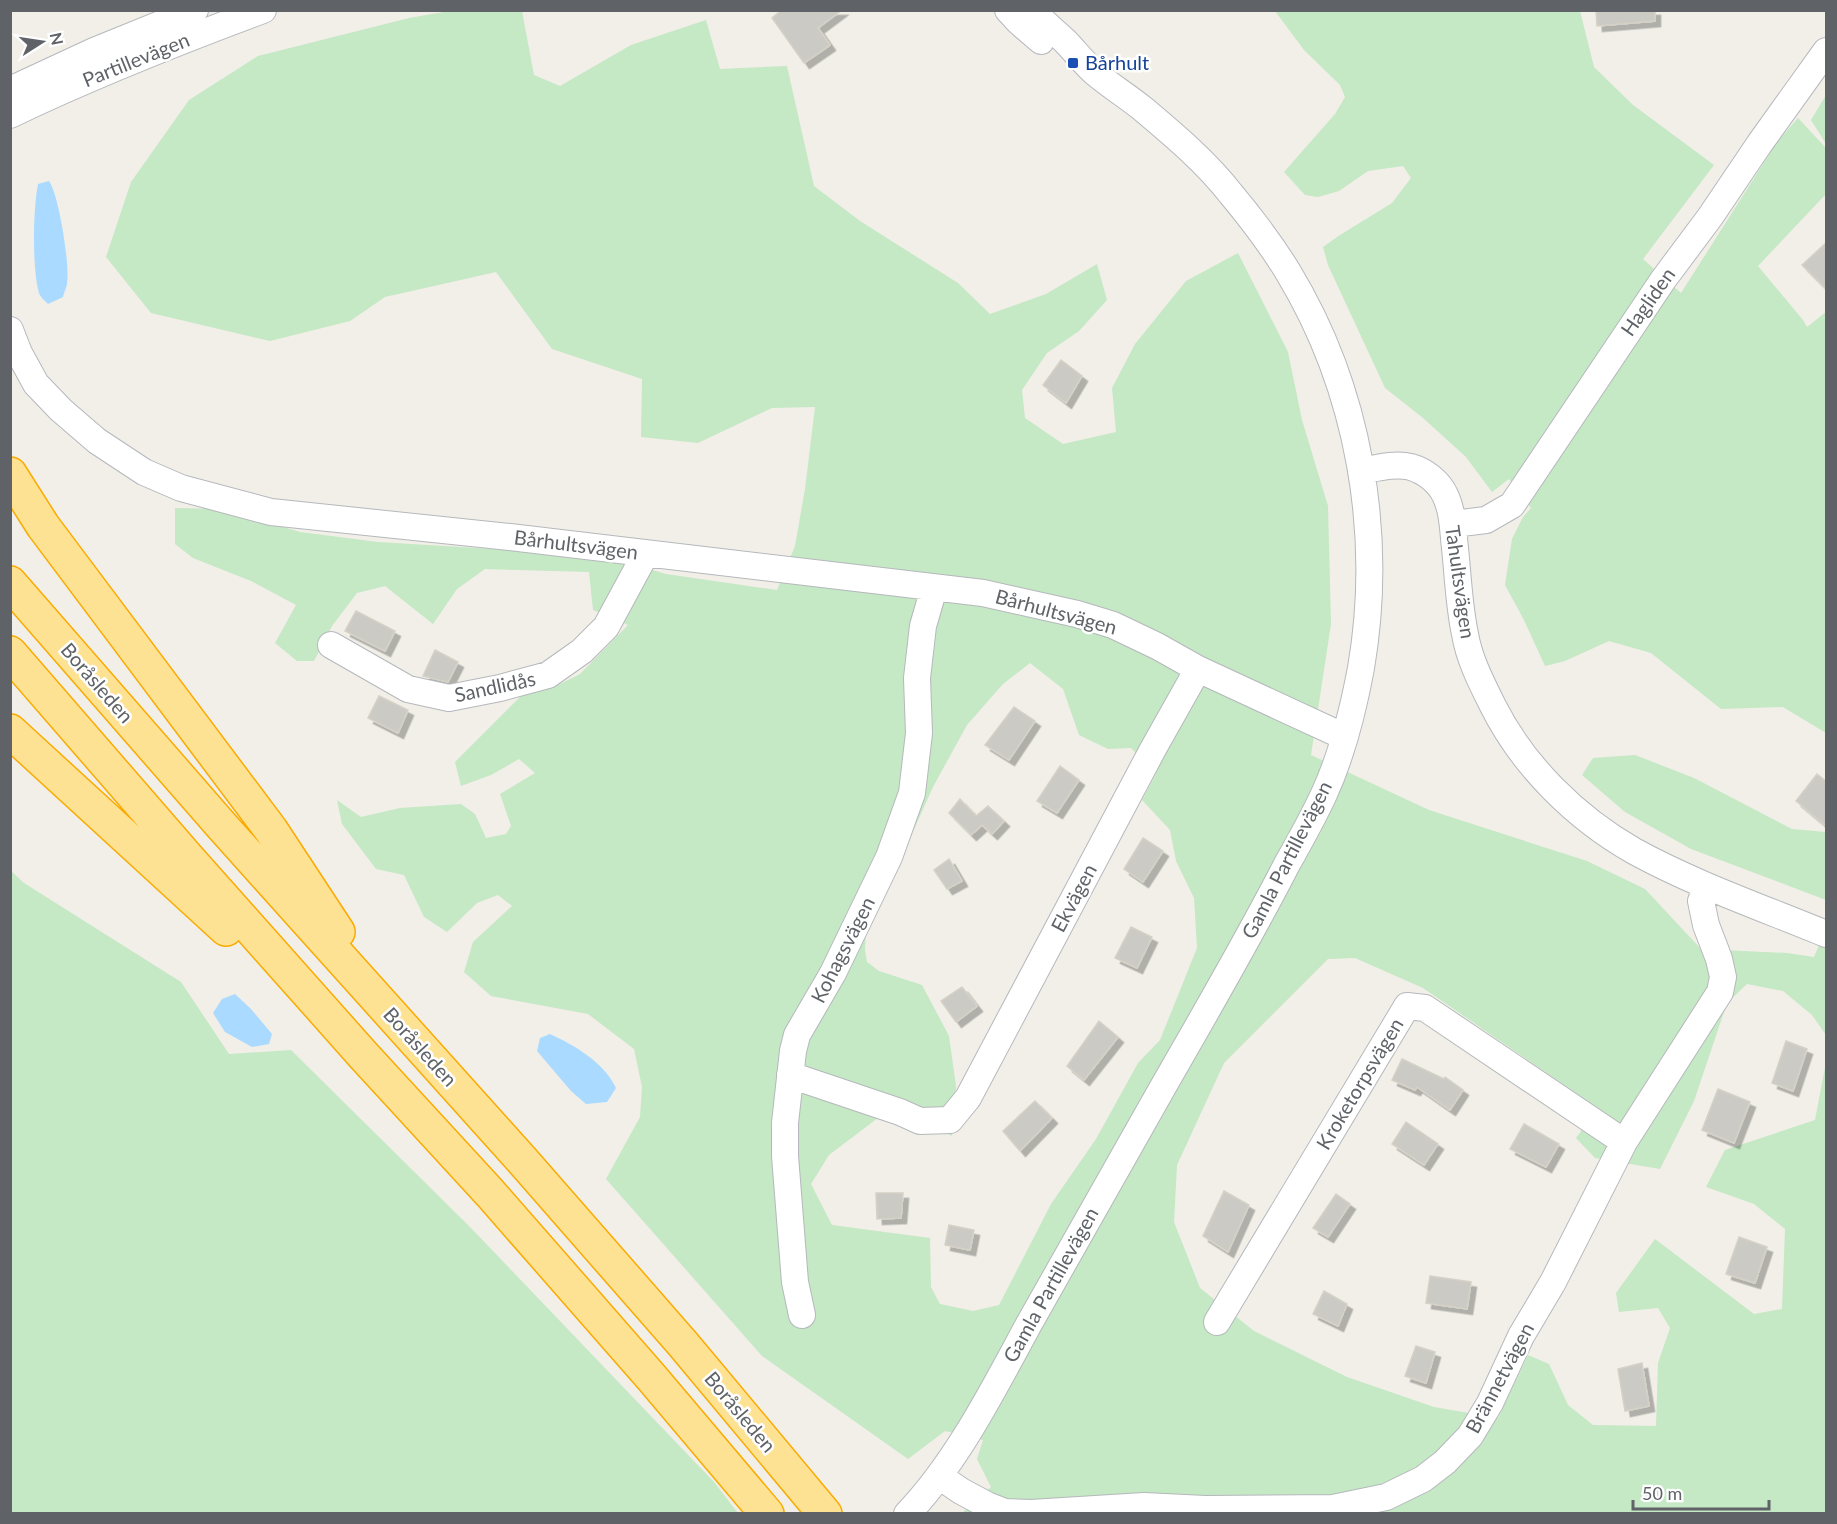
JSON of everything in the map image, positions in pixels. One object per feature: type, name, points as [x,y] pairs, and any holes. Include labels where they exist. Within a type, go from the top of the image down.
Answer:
[{"type":"highway","points":[[10,474],[43,526],[271,830],[402,1028]]},
{"type":"highway","name":"Boråsleden","points":[[10,584],[221,825],[522,1160],[683,1344],[825,1514]]},
{"type":"highway","points":[[10,653],[187,857],[521,1228],[767,1514]]},
{"type":"highway","points":[[10,731],[364,1056]]},
{"type":"street","name":"Partillevägen","points":[[10,90],[94,51],[195,10]]},
{"type":"street","name":"Partillevägen","points":[[10,115],[113,68],[263,10]]},
{"type":"street","name":"Gamla Partillevägen","points":[[1008,10],[1047,45],[1073,63],[1093,71]]},
{"type":"street","name":"Gamla Partillevägen","points":[[907,1514],[939,1476],[960,1445],[1010,1359],[1266,904],[1325,792],[1345,737],[1357,690],[1368,619],[1370,556],[1361,471],[1348,412],[1334,368],[1314,322],[1282,263],[1228,189],[1187,147],[1142,108],[1093,71],[1032,10]]},
{"type":"street","name":"Hagliden","points":[[1453,524],[1486,520],[1512,505],[1662,280],[1710,217],[1827,51]]},
{"type":"street","name":"Bårhultsvägen","points":[[10,330],[19,353],[36,384],[61,410],[97,441],[144,472],[181,488],[271,512],[983,593],[1077,614],[1122,629],[1198,669]]},
{"type":"street","name":"Tahultsvägen","points":[[1361,471],[1396,466],[1411,467],[1424,473],[1438,484],[1444,493],[1453,524],[1465,637],[1493,707],[1516,744],[1538,773],[1587,818],[1634,850],[1707,886],[1827,934]]},
{"type":"street","name":"Sandlidås","points":[[331,645],[408,689],[449,698],[500,688],[548,675],[582,651],[606,627],[646,553]]},
{"type":"street","name":"Kohagsvägen","points":[[802,1315],[795,1282],[785,1156],[785,1123],[797,1035],[833,973],[889,857],[912,793],[919,734],[917,678],[923,626],[934,588]]},
{"type":"street","points":[[1198,669],[1345,737]]},
{"type":"street","name":"Ekvägen","points":[[790,1074],[920,1121],[950,1120],[968,1098],[1153,749],[1198,669]]},
{"type":"street","name":"Brännetvägen","points":[[939,1476],[987,1505],[1005,1512],[1030,1514],[1144,1506],[1205,1509],[1333,1508],[1386,1497],[1423,1479],[1445,1462],[1470,1436],[1480,1420],[1521,1336],[1553,1282],[1624,1142],[1720,992],[1723,977],[1706,925],[1701,901],[1707,886]]},
{"type":"street","name":"Kroketorpsvägen","points":[[1217,1322],[1407,1006],[1425,1008],[1624,1142]]},
{"type":"green space","points":[[455,10],[522,11],[534,75],[560,86],[631,45],[706,20],[720,69],[787,66],[814,186],[860,221],[958,283],[990,314],[1046,294],[1097,264],[1107,300],[1079,331],[1047,353],[1022,390],[1025,418],[1063,444],[1116,432],[1112,388],[1135,344],[1186,281],[1238,253],[1288,352],[1302,420],[1328,506],[1331,624],[1311,755],[1429,810],[1587,861],[1645,889],[1701,949],[1787,953],[1814,957],[1826,929],[1826,1035],[1812,1015],[1783,991],[1747,984],[1727,1003],[1694,1101],[1660,1169],[1595,1158],[1576,1138],[1598,1108],[1423,988],[1355,958],[1328,959],[1224,1063],[1177,1165],[1174,1222],[1200,1288],[1254,1331],[1347,1377],[1434,1407],[1498,1418],[1528,1355],[1549,1364],[1568,1405],[1593,1425],[1656,1426],[1658,1363],[1670,1328],[1658,1308],[1619,1312],[1616,1293],[1655,1239],[1754,1314],[1782,1309],[1785,1229],[1754,1204],[1706,1187],[1725,1150],[1815,1120],[1826,1062],[1826,1513],[962,1513],[991,1487],[977,1459],[983,1440],[945,1431],[908,1459],[762,1356],[606,1179],[640,1117],[642,1087],[634,1049],[588,1014],[491,996],[464,972],[473,942],[512,906],[498,895],[477,903],[447,932],[424,917],[404,875],[376,869],[342,824],[337,800],[361,817],[400,808],[461,804],[475,814],[486,838],[506,834],[511,826],[500,794],[535,773],[519,759],[491,775],[461,786],[455,762],[526,691],[552,688],[580,674],[628,625],[593,610],[589,572],[485,569],[457,589],[433,624],[385,586],[357,593],[332,626],[314,661],[297,661],[275,643],[296,605],[251,581],[193,558],[175,544],[175,508],[222,509],[300,532],[378,542],[574,554],[614,559],[666,574],[777,590],[795,546],[815,407],[772,408],[698,443],[641,437],[642,379],[552,349],[496,272],[385,297],[350,321],[270,341],[151,313],[106,257],[131,182],[189,100],[258,56],[409,18]],"holes":[[[1030,663],[1063,689],[1079,735],[1108,749],[1131,748],[1156,774],[1142,800],[1170,830],[1176,861],[1194,898],[1197,948],[1160,1040],[1138,1063],[1096,1139],[1051,1204],[999,1305],[973,1311],[940,1304],[931,1287],[930,1238],[832,1225],[811,1184],[829,1155],[891,1108],[952,1136],[956,1086],[949,1036],[922,985],[879,971],[867,962],[866,927],[933,787],[967,725],[1003,684]]]},
{"type":"green space","points":[[1275,11],[1580,11],[1594,67],[1633,105],[1714,165],[1643,259],[1681,293],[1777,142],[1798,118],[1826,148],[1826,194],[1758,266],[1807,327],[1826,312],[1826,733],[1783,707],[1721,709],[1651,653],[1609,641],[1565,661],[1545,666],[1505,585],[1512,539],[1523,517],[1531,508],[1509,479],[1492,492],[1466,457],[1423,418],[1385,388],[1328,265],[1323,247],[1392,203],[1411,178],[1403,166],[1368,171],[1339,191],[1318,197],[1305,195],[1284,172],[1335,114],[1345,97],[1340,85],[1304,50]]},
{"type":"green space","points":[[1826,95],[1826,144],[1811,120]]},
{"type":"green space","points":[[1635,755],[1694,778],[1792,829],[1826,832],[1826,900],[1691,849],[1625,812],[1582,775],[1593,758]]},
{"type":"green space","points":[[10,870],[24,883],[181,982],[229,1054],[291,1050],[470,1227],[714,1482],[738,1513],[11,1513]]},
{"type":"water","points":[[49,181],[60,215],[67,285],[63,297],[48,304],[39,293],[34,239],[38,184]]},
{"type":"water","points":[[235,994],[272,1034],[269,1044],[252,1047],[225,1032],[213,1013],[222,999]]},
{"type":"water","points":[[550,1034],[578,1049],[604,1070],[616,1088],[607,1102],[586,1104],[571,1091],[537,1051],[540,1038]]},
{"type":"building","points":[[782,10],[842,10],[818,28],[830,45],[804,63],[772,18]]},
{"type":"building","points":[[1596,10],[1655,10],[1655,21],[1597,26]]},
{"type":"building","points":[[1827,242],[1827,290],[1802,265]]},
{"type":"building","points":[[1061,360],[1082,376],[1066,403],[1043,385]]},
{"type":"building","points":[[356,611],[395,631],[385,651],[345,631]]},
{"type":"building","points":[[435,650],[458,662],[448,682],[423,676]]},
{"type":"building","points":[[379,696],[408,710],[398,733],[368,718]]},
{"type":"building","points":[[1014,707],[1035,721],[1009,760],[985,745]]},
{"type":"building","points":[[1060,766],[1079,780],[1057,813],[1037,801]]},
{"type":"building","points":[[1817,774],[1827,782],[1827,827],[1796,801]]},
{"type":"building","points":[[960,799],[976,816],[988,806],[1004,821],[992,834],[982,825],[971,835],[949,813]]},
{"type":"building","points":[[1143,838],[1163,851],[1143,882],[1124,869]]},
{"type":"building","points":[[949,859],[962,881],[947,889],[934,870]]},
{"type":"building","points":[[1131,927],[1152,937],[1137,968],[1115,958]]},
{"type":"building","points":[[962,987],[977,1006],[956,1022],[941,1001]]},
{"type":"building","points":[[1099,1021],[1118,1037],[1084,1080],[1067,1066]]},
{"type":"building","points":[[1786,1041],[1807,1049],[1793,1091],[1772,1083]]},
{"type":"building","points":[[1402,1059],[1444,1079],[1445,1077],[1463,1090],[1450,1110],[1417,1087],[1415,1090],[1392,1080]]},
{"type":"building","points":[[1718,1089],[1750,1102],[1734,1143],[1702,1130]]},
{"type":"building","points":[[1035,1101],[1052,1118],[1020,1151],[1003,1131]]},
{"type":"building","points":[[1406,1122],[1438,1144],[1424,1165],[1392,1144]]},
{"type":"building","points":[[1524,1124],[1559,1144],[1546,1167],[1510,1149]]},
{"type":"building","points":[[1224,1191],[1249,1205],[1228,1252],[1203,1236]]},
{"type":"building","points":[[876,1193],[903,1193],[901,1218],[877,1219]]},
{"type":"building","points":[[1336,1194],[1350,1204],[1328,1237],[1313,1228]]},
{"type":"building","points":[[949,1225],[974,1230],[970,1250],[945,1245]]},
{"type":"building","points":[[1739,1237],[1767,1247],[1755,1283],[1726,1274]]},
{"type":"building","points":[[1430,1276],[1471,1282],[1467,1309],[1426,1303]]},
{"type":"building","points":[[1324,1291],[1347,1304],[1338,1326],[1313,1314]]},
{"type":"building","points":[[1416,1346],[1435,1352],[1426,1383],[1405,1376]]},
{"type":"building","points":[[1642,1363],[1649,1406],[1625,1411],[1618,1369]]},
{"type":"place","name":"Bårhult","points":[[1073,63]]}]
